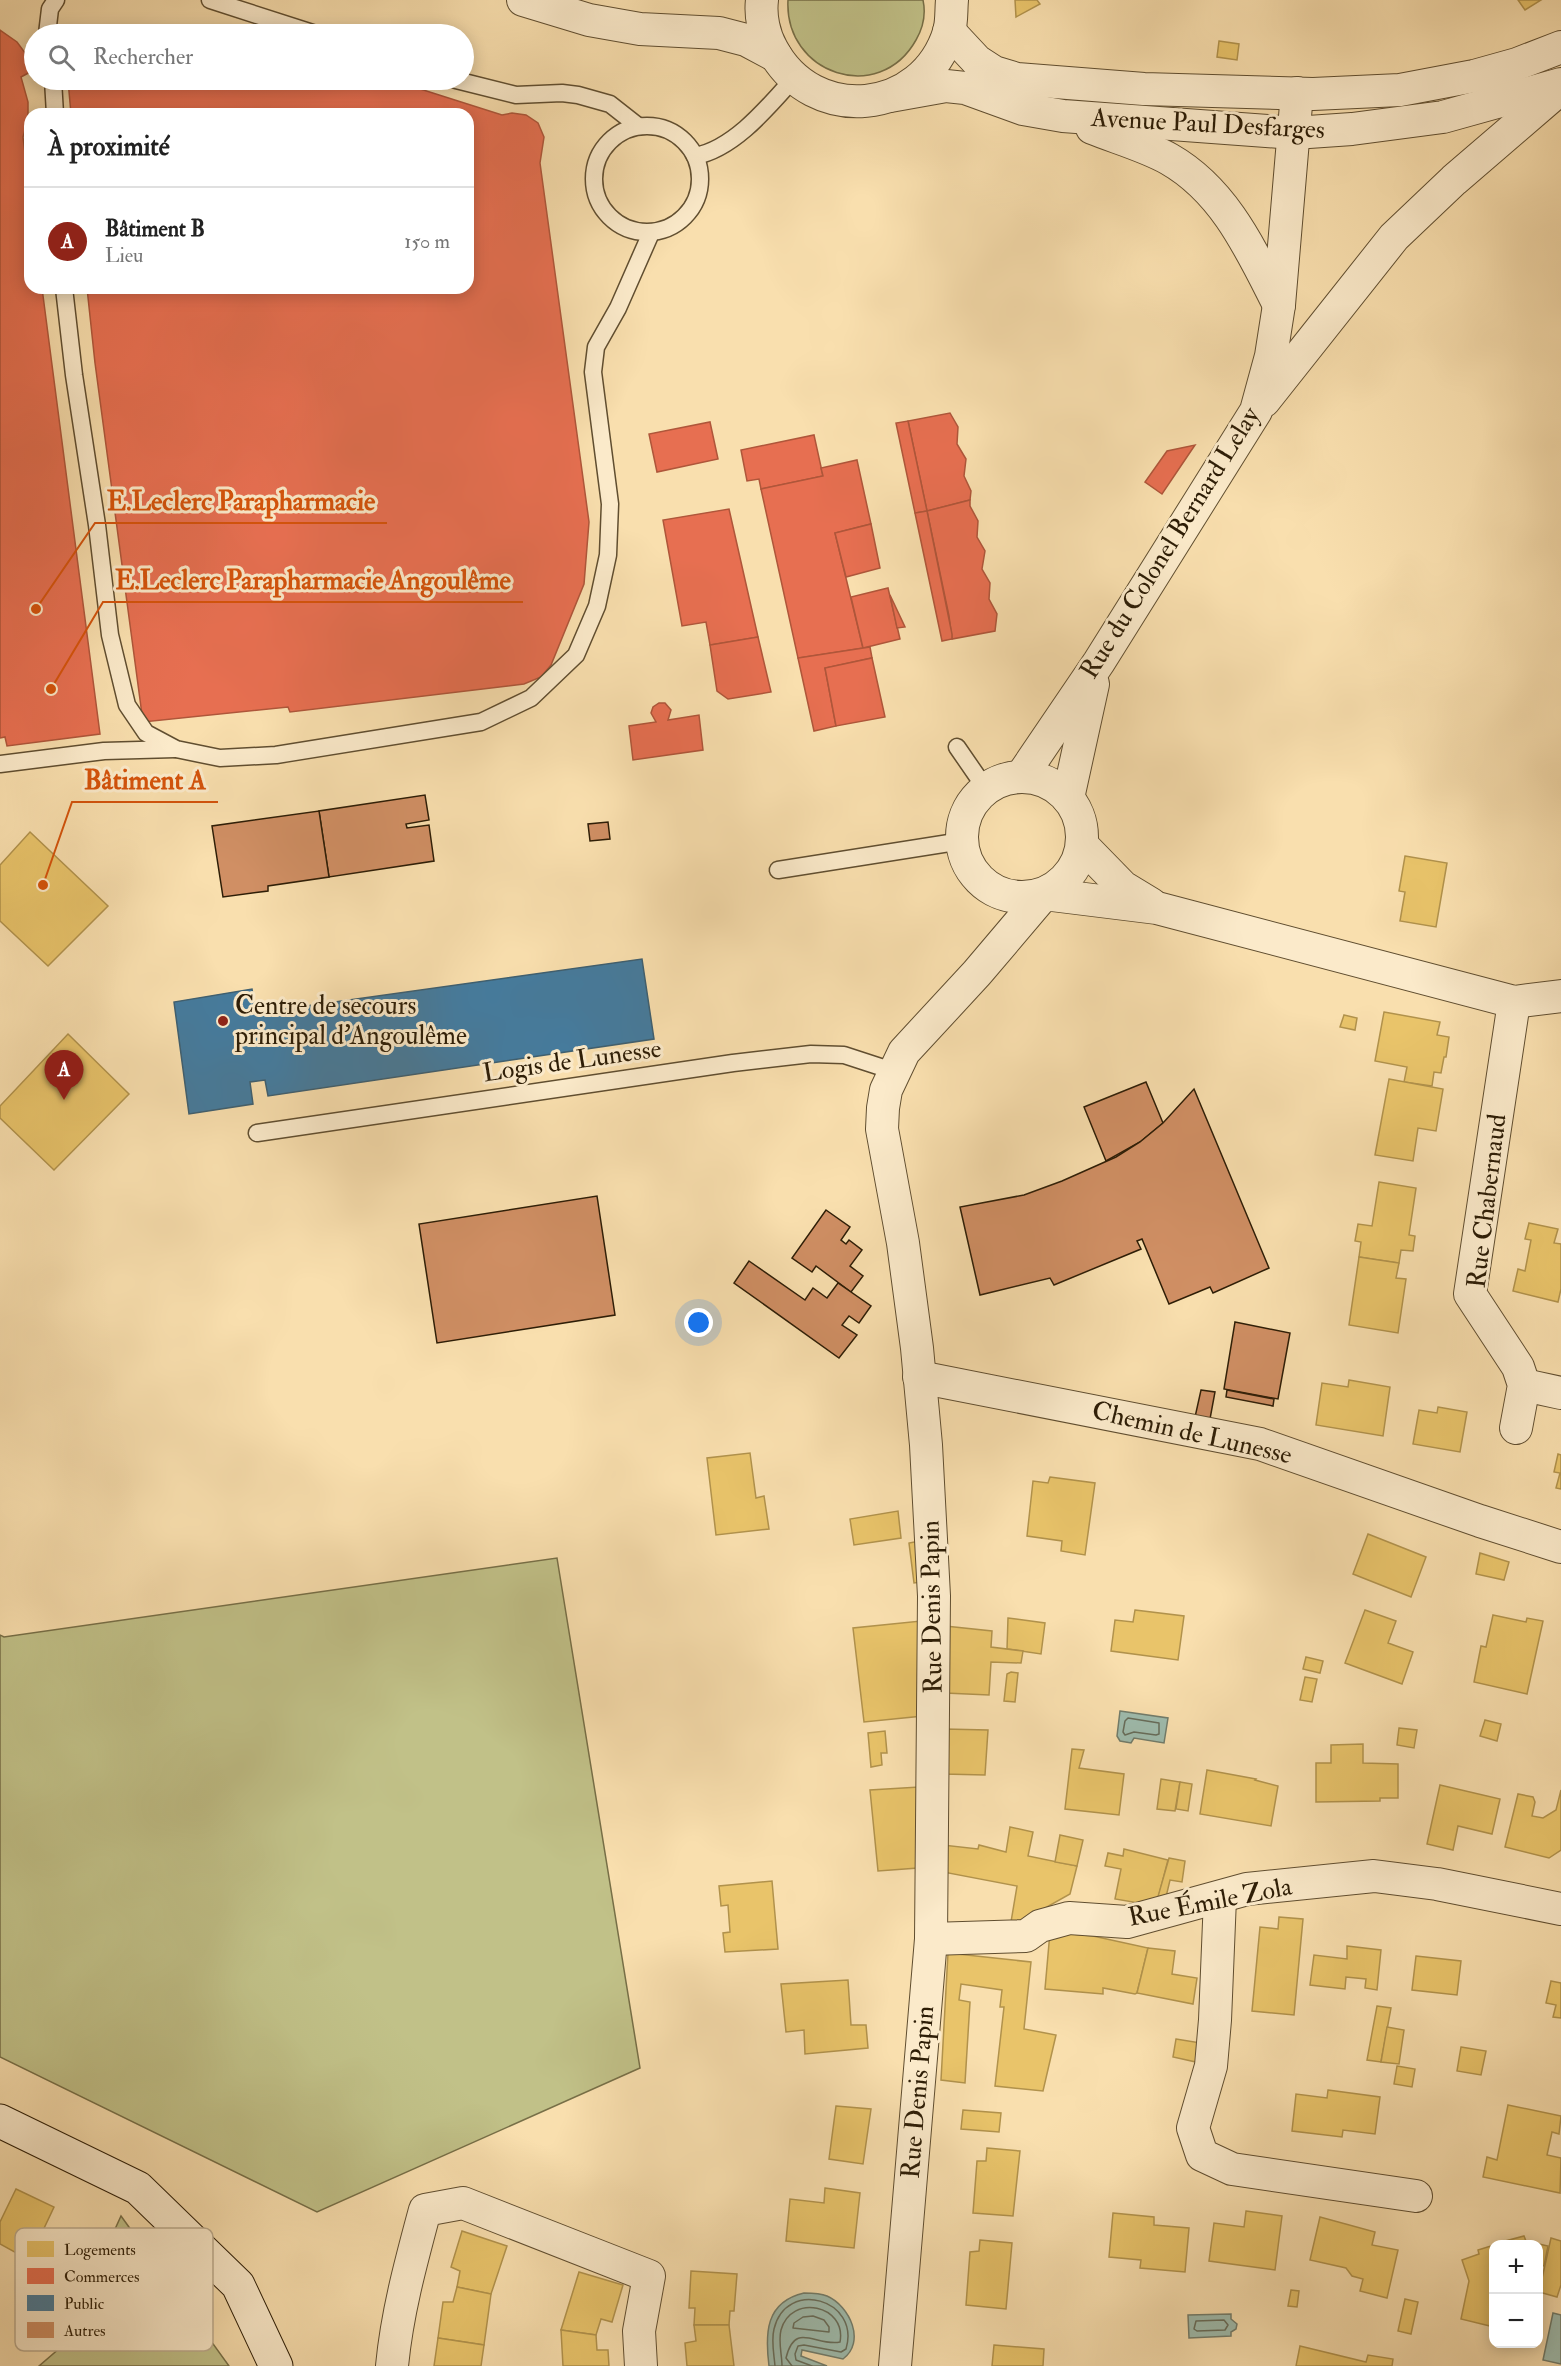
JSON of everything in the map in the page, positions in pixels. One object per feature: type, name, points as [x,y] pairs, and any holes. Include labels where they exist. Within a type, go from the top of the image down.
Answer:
[{"type":"main road","points":[[0,2121],[138,2187],[180,2228]]},
{"type":"main road","points":[[213,2260],[238,2285],[276,2366]]},
{"type":"street","name":"Avenue Paul Desfarges","points":[[523,0],[589,20],[640,29],[718,33],[746,40],[785,67],[803,86],[830,99],[861,102],[946,86],[983,93],[1023,109],[1063,116],[1294,133],[1352,129],[1443,117],[1561,86]]},
{"type":"street","points":[[762,0],[761,8],[766,38],[785,67]]},
{"type":"street","points":[[890,96],[917,81],[937,59],[949,31],[952,0]]},
{"type":"street","name":"Avenue Paul Desfarges","points":[[949,31],[977,62],[994,72],[1017,79],[1144,89],[1297,93],[1400,90],[1474,76],[1517,64],[1561,47]]},
{"type":"street","points":[[1256,411],[1394,237],[1454,180],[1561,86]]},
{"type":"street","name":"Rue du Colonel Bernard Lelay","points":[[1022,777],[1099,662],[1256,411],[1271,356],[1279,304],[1297,93]]},
{"type":"street","points":[[1063,116],[1167,158],[1192,173],[1229,213],[1279,304]]},
{"type":"street","points":[[1068,798],[1099,662]]},
{"type":"street","points":[[1044,894],[1068,878],[1077,863],[1083,846],[1080,821],[1068,798],[1055,786],[1039,779],[1022,777],[1003,780],[986,789],[972,804],[964,821],[962,841],[966,860],[976,876],[990,889],[1007,896],[1026,898],[1044,894],[1157,908],[1514,1002],[1561,996]]},
{"type":"street","points":[[1083,846],[1123,886],[1157,908]]},
{"type":"street","points":[[990,889],[995,951]]},
{"type":"street","name":"Rue Denis Papin","points":[[895,2366],[931,1939],[934,1596],[927,1456],[919,1377],[903,1243],[882,1129],[886,1090],[893,1071],[904,1052],[1044,894]]},
{"type":"street","name":"Rue Chabernaud","points":[[1514,1002],[1470,1294],[1518,1367],[1524,1385]]},
{"type":"street","name":"Chemin de Lunesse","points":[[919,1377],[1260,1444],[1561,1547]]},
{"type":"street","points":[[1516,1428],[1524,1385],[1561,1393]]},
{"type":"street","name":"Rue Émile Zola","points":[[931,1939],[1026,1936],[1040,1926],[1069,1917],[1127,1922],[1247,1889],[1374,1876],[1437,1884],[1561,1909]]},
{"type":"street","points":[[1220,1898],[1211,2066],[1193,2128],[1202,2155],[1232,2169],[1416,2196]]},
{"type":"street","points":[[392,2366],[395,2334],[425,2210],[463,2203],[648,2276],[639,2331],[641,2366]]},
{"type":"lane","points":[[48,24],[50,9],[56,0]]},
{"type":"lane","points":[[210,0],[285,24]]},
{"type":"lane","points":[[695,156],[711,153],[725,144],[766,109],[785,67]]},
{"type":"lane","points":[[474,84],[516,95],[562,93],[599,101],[610,104],[638,126]]},
{"type":"lane","points":[[54,90],[55,108]]},
{"type":"lane","points":[[638,126],[655,126],[671,131],[685,141],[695,156],[700,181],[693,206],[682,219],[668,228],[651,232],[633,231],[616,224],[603,211],[595,195],[593,176],[597,159],[607,143],[621,132],[638,126]]},
{"type":"lane","points":[[0,764],[104,751],[176,749],[220,758],[276,755],[481,722],[531,699],[576,655],[597,606],[608,555],[610,504],[593,372],[596,347],[627,290],[651,232]]},
{"type":"lane","points":[[65,294],[110,635],[120,677],[127,705],[146,733],[176,749]]},
{"type":"lane","points":[[957,747],[986,789]]},
{"type":"lane","points":[[778,870],[962,841]]},
{"type":"lane","name":"Logis de Lunesse","points":[[257,1133],[721,1065],[811,1054],[844,1055],[893,1071]]},
{"type":"green space","points":[[788,0],[923,0],[924,16],[916,40],[900,60],[880,72],[858,76],[837,72],[817,63],[801,47],[791,26]]},
{"type":"green space","points":[[557,1558],[640,2068],[317,2212],[0,2057],[0,1635],[4,1637]]},
{"type":"green space","points":[[121,2216],[130,2228],[116,2228]]},
{"type":"green space","points":[[213,2344],[229,2366],[39,2366],[56,2351],[213,2351]]},
{"type":"water","points":[[1120,1711],[1168,1718],[1164,1743],[1134,1738],[1131,1743],[1120,1741],[1117,1736]]},
{"type":"water","points":[[804,2293],[827,2296],[842,2308],[848,2316],[854,2334],[850,2352],[843,2359],[802,2350],[801,2356],[827,2366],[769,2366],[767,2342],[770,2321],[782,2304],[791,2297]]},
{"type":"water","points":[[1553,2313],[1561,2315],[1561,2364],[1543,2360]]},
{"type":"water","points":[[1231,2314],[1231,2319],[1237,2324],[1231,2336],[1189,2338],[1188,2315]]},
{"type":"building: Logements","points":[[1015,0],[1037,0],[1040,4],[1016,17]]},
{"type":"building: Logements","points":[[1518,0],[1541,0],[1525,10]]},
{"type":"building: Logements","points":[[1219,41],[1239,44],[1237,60],[1217,57]]},
{"type":"building: Logements","points":[[30,832],[108,906],[48,966],[0,921],[0,865]]},
{"type":"building: Logements","points":[[1405,856],[1447,863],[1436,927],[1400,921],[1405,892],[1399,891]]},
{"type":"building: Logements","points":[[1384,1012],[1440,1022],[1437,1035],[1449,1037],[1441,1073],[1434,1072],[1432,1086],[1404,1082],[1407,1067],[1375,1061]]},
{"type":"building: Logements","points":[[1344,1015],[1357,1018],[1355,1030],[1340,1027]]},
{"type":"building: Logements","points":[[68,1034],[129,1094],[54,1170],[0,1118],[0,1106]]},
{"type":"building: Logements","points":[[1389,1079],[1443,1089],[1436,1131],[1418,1128],[1413,1161],[1375,1155]]},
{"type":"building: Logements","points":[[1379,1182],[1416,1188],[1409,1235],[1415,1236],[1413,1251],[1401,1250],[1399,1263],[1359,1257],[1361,1242],[1355,1241],[1358,1224],[1372,1226]]},
{"type":"building: Logements","points":[[1529,1223],[1558,1229],[1554,1243],[1561,1244],[1561,1289],[1558,1302],[1513,1291],[1518,1269],[1525,1271],[1531,1240],[1525,1239]]},
{"type":"building: Logements","points":[[1359,1257],[1399,1263],[1396,1278],[1406,1279],[1398,1333],[1349,1325]]},
{"type":"building: Logements","points":[[1349,1380],[1390,1387],[1383,1436],[1316,1425],[1322,1383],[1348,1387]]},
{"type":"building: Logements","points":[[1438,1407],[1467,1412],[1460,1452],[1413,1444],[1419,1410],[1437,1413]]},
{"type":"building: Logements","points":[[750,1453],[756,1498],[764,1496],[769,1529],[716,1535],[707,1458]]},
{"type":"building: Logements","points":[[1558,1454],[1561,1455],[1561,1489],[1556,1488],[1560,1473],[1554,1472]]},
{"type":"building: Logements","points":[[1050,1477],[1095,1483],[1085,1555],[1061,1551],[1062,1541],[1027,1536],[1033,1481],[1048,1483]]},
{"type":"building: Logements","points":[[898,1511],[901,1538],[854,1545],[850,1519]]},
{"type":"building: Logements","points":[[1368,1534],[1426,1557],[1411,1597],[1353,1574]]},
{"type":"building: Logements","points":[[920,1541],[921,1582],[914,1583],[909,1543]]},
{"type":"building: Logements","points":[[1480,1553],[1509,1562],[1504,1580],[1476,1574]]},
{"type":"building: Logements","points":[[1135,1610],[1184,1616],[1178,1660],[1111,1651],[1115,1620],[1133,1622]]},
{"type":"building: Logements","points":[[1365,1610],[1396,1621],[1388,1643],[1413,1652],[1402,1684],[1345,1663]]},
{"type":"building: Logements","points":[[1493,1615],[1526,1622],[1527,1618],[1543,1621],[1527,1694],[1474,1682],[1481,1646],[1486,1647]]},
{"type":"building: Logements","points":[[1008,1618],[1045,1623],[1041,1654],[1007,1649]]},
{"type":"building: Logements","points":[[921,1621],[923,1716],[864,1722],[853,1628]]},
{"type":"building: Logements","points":[[945,1626],[992,1631],[991,1647],[1023,1651],[1021,1663],[991,1662],[989,1695],[945,1693]]},
{"type":"building: Logements","points":[[1306,1657],[1323,1661],[1320,1673],[1303,1669]]},
{"type":"building: Logements","points":[[1018,1673],[1015,1702],[1004,1701],[1007,1674]]},
{"type":"building: Logements","points":[[1305,1677],[1317,1679],[1312,1702],[1300,1700]]},
{"type":"building: Logements","points":[[1485,1720],[1501,1724],[1497,1741],[1480,1736]]},
{"type":"building: Logements","points":[[1399,1728],[1417,1730],[1414,1748],[1397,1745]]},
{"type":"building: Logements","points":[[944,1729],[988,1730],[985,1775],[943,1774]]},
{"type":"building: Logements","points":[[885,1731],[887,1753],[881,1753],[882,1765],[871,1767],[868,1733]]},
{"type":"building: Logements","points":[[1363,1744],[1363,1763],[1398,1764],[1398,1798],[1380,1798],[1380,1801],[1316,1802],[1316,1763],[1331,1763],[1331,1745]]},
{"type":"building: Logements","points":[[1072,1749],[1084,1750],[1079,1768],[1124,1774],[1119,1815],[1065,1809]]},
{"type":"building: Logements","points":[[1207,1770],[1256,1779],[1278,1786],[1271,1826],[1200,1814]]},
{"type":"building: Logements","points":[[1161,1779],[1180,1782],[1175,1811],[1157,1809]]},
{"type":"building: Logements","points":[[1180,1782],[1192,1784],[1188,1811],[1176,1809]]},
{"type":"building: Logements","points":[[1440,1785],[1500,1799],[1492,1834],[1458,1826],[1453,1850],[1427,1844]]},
{"type":"building: Logements","points":[[919,1787],[918,1868],[878,1871],[870,1790]]},
{"type":"building: Logements","points":[[1561,1790],[1561,1850],[1549,1858],[1505,1847],[1518,1794],[1533,1797],[1535,1802],[1532,1816],[1543,1818],[1556,1810]]},
{"type":"building: Logements","points":[[1010,1827],[1033,1832],[1028,1856],[1077,1866],[1070,1894],[1015,1925],[1011,1922],[1017,1886],[943,1872],[943,1845],[978,1849],[979,1845],[1006,1852]]},
{"type":"building: Logements","points":[[1060,1835],[1083,1840],[1077,1866],[1055,1862]]},
{"type":"building: Logements","points":[[1124,1849],[1168,1860],[1156,1906],[1115,1899],[1121,1869],[1105,1866],[1108,1853],[1123,1856]]},
{"type":"building: Logements","points":[[1169,1858],[1185,1861],[1182,1882],[1170,1880],[1166,1897],[1157,1900]]},
{"type":"building: Logements","points":[[772,1881],[778,1949],[725,1952],[723,1933],[730,1932],[728,1905],[721,1906],[719,1886]]},
{"type":"building: Logements","points":[[1279,1917],[1303,1919],[1294,2015],[1252,2011],[1260,1927],[1278,1929]]},
{"type":"building: Logements","points":[[1050,1932],[1093,1936],[1148,1948],[1137,1993],[1103,1988],[1103,1994],[1045,1989]]},
{"type":"building: Logements","points":[[1347,1946],[1381,1950],[1377,1990],[1365,1988],[1366,1979],[1346,1977],[1345,1989],[1310,1985],[1314,1955],[1347,1959]]},
{"type":"building: Logements","points":[[1148,1948],[1175,1951],[1172,1974],[1197,1978],[1193,2004],[1137,1993]]},
{"type":"building: Logements","points":[[948,1953],[1031,1962],[1024,2029],[1056,2035],[1043,2091],[995,2086],[1004,2007],[1000,2007],[1002,1990],[961,1984],[959,2000],[970,2002],[965,2083],[941,2080]]},
{"type":"building: Logements","points":[[1416,1956],[1461,1961],[1457,1995],[1412,1990]]},
{"type":"building: Logements","points":[[848,1980],[851,2025],[866,2025],[868,2048],[805,2054],[804,2030],[786,2032],[781,1984]]},
{"type":"building: Logements","points":[[1551,1981],[1561,1983],[1561,2018],[1553,2017],[1556,2005],[1546,2003]]},
{"type":"building: Logements","points":[[1377,2006],[1391,2008],[1381,2062],[1367,2060]]},
{"type":"building: Logements","points":[[1387,2027],[1404,2030],[1399,2064],[1381,2062]]},
{"type":"building: Logements","points":[[1176,2039],[1201,2043],[1196,2062],[1173,2057]]},
{"type":"building: Logements","points":[[1461,2047],[1486,2051],[1481,2075],[1457,2071]]},
{"type":"building: Logements","points":[[1397,2066],[1415,2069],[1412,2087],[1394,2084]]},
{"type":"building: Logements","points":[[1328,2090],[1380,2097],[1375,2134],[1343,2130],[1342,2137],[1292,2131],[1296,2094],[1327,2098]]},
{"type":"building: Logements","points":[[1508,2105],[1561,2116],[1559,2134],[1552,2132],[1547,2155],[1561,2158],[1560,2193],[1483,2177],[1487,2157],[1497,2160]]},
{"type":"building: Logements","points":[[836,2106],[871,2109],[863,2164],[829,2159]]},
{"type":"building: Logements","points":[[963,2110],[1001,2113],[999,2132],[961,2129]]},
{"type":"building: Logements","points":[[987,2148],[1020,2151],[1013,2216],[973,2213],[977,2161],[986,2161]]},
{"type":"building: Logements","points":[[825,2188],[860,2193],[854,2248],[786,2241],[790,2199],[824,2203]]},
{"type":"building: Logements","points":[[16,2189],[54,2207],[44,2228],[15,2228],[15,2252],[0,2244],[0,2222]]},
{"type":"building: Logements","points":[[1246,2211],[1282,2216],[1275,2270],[1209,2261],[1214,2223],[1244,2227]]},
{"type":"building: Logements","points":[[1113,2213],[1154,2217],[1154,2225],[1189,2228],[1185,2272],[1140,2268],[1141,2260],[1109,2257]]},
{"type":"building: Logements","points":[[1320,2217],[1375,2232],[1372,2245],[1398,2250],[1387,2298],[1360,2291],[1363,2279],[1352,2276],[1346,2268],[1310,2260]]},
{"type":"building: Logements","points":[[462,2231],[507,2246],[491,2294],[457,2287],[460,2271],[451,2267]]},
{"type":"building: Logements","points":[[1524,2236],[1526,2240],[1509,2240]]},
{"type":"building: Logements","points":[[1551,2238],[1561,2241],[1561,2285],[1557,2297],[1543,2293],[1543,2274]]},
{"type":"building: Logements","points":[[980,2240],[1012,2243],[1006,2309],[966,2305],[970,2252],[979,2251]]},
{"type":"building: Logements","points":[[1543,2245],[1548,2246],[1543,2266]]},
{"type":"building: Logements","points":[[1489,2247],[1489,2326],[1461,2319],[1469,2281],[1462,2260],[1479,2254],[1478,2250]]},
{"type":"building: Logements","points":[[691,2271],[737,2274],[734,2311],[730,2311],[729,2325],[694,2325],[695,2308],[689,2308]]},
{"type":"building: Logements","points":[[579,2272],[623,2285],[612,2322],[601,2319],[596,2335],[561,2330]]},
{"type":"building: Logements","points":[[457,2287],[491,2294],[484,2345],[438,2338],[443,2302],[453,2302]]},
{"type":"building: Logements","points":[[1291,2290],[1299,2291],[1297,2307],[1288,2306]]},
{"type":"building: Logements","points":[[1405,2299],[1418,2302],[1411,2334],[1398,2331]]},
{"type":"building: Logements","points":[[694,2325],[729,2325],[734,2366],[687,2366],[685,2343],[696,2341]]},
{"type":"building: Logements","points":[[561,2330],[596,2335],[597,2350],[608,2350],[609,2366],[563,2366]]},
{"type":"building: Logements","points":[[438,2338],[484,2345],[481,2366],[434,2366]]},
{"type":"building: Logements","points":[[994,2345],[1044,2349],[1043,2366],[992,2366]]},
{"type":"building: Logements","points":[[1300,2346],[1366,2362],[1368,2355],[1393,2359],[1392,2366],[1296,2366]]},
{"type":"building: Commerces","points":[[0,30],[17,42],[24,51],[24,75],[21,77],[28,108],[24,108],[23,137],[24,294],[43,294],[100,734],[7,746],[5,737],[0,738]]},
{"type":"building: Commerces","points":[[69,90],[423,90],[502,115],[512,113],[526,115],[538,123],[544,137],[540,163],[589,522],[584,584],[551,665],[541,677],[524,684],[290,712],[288,707],[143,722],[88,294],[474,294],[474,108],[70,108]]},
{"type":"building: Commerces","points":[[950,413],[958,427],[957,444],[966,459],[964,476],[971,491],[970,500],[927,511],[908,421]]},
{"type":"building: Commerces","points":[[908,421],[927,511],[915,513],[896,423]]},
{"type":"building: Commerces","points":[[710,422],[718,459],[657,472],[649,434]]},
{"type":"building: Commerces","points":[[814,435],[823,476],[761,489],[759,479],[747,481],[741,450]]},
{"type":"building: Commerces","points":[[1195,445],[1162,494],[1145,482],[1167,451]]},
{"type":"building: Commerces","points":[[857,460],[871,524],[835,533],[863,648],[798,658],[761,489],[823,476],[821,468]]},
{"type":"building: Commerces","points":[[970,500],[970,506],[978,521],[977,537],[985,551],[982,569],[990,583],[989,599],[997,614],[995,631],[952,639],[927,511]]},
{"type":"building: Commerces","points":[[729,509],[758,637],[710,645],[706,622],[682,626],[663,520]]},
{"type":"building: Commerces","points":[[927,511],[952,634],[952,639],[942,641],[915,513]]},
{"type":"building: Commerces","points":[[871,524],[880,568],[846,577],[835,533]]},
{"type":"building: Commerces","points":[[888,588],[900,639],[863,648],[851,597]]},
{"type":"building: Commerces","points":[[890,595],[905,627],[897,628]]},
{"type":"building: Commerces","points":[[758,637],[771,692],[728,699],[717,691],[710,645]]},
{"type":"building: Commerces","points":[[870,647],[872,658],[825,668],[836,726],[814,731],[798,658]]},
{"type":"building: Commerces","points":[[872,658],[885,717],[836,726],[825,668]]},
{"type":"building: Commerces","points":[[659,703],[665,703],[671,710],[668,720],[699,715],[703,750],[633,760],[629,726],[656,722],[651,713],[653,707]]},
{"type":"building: Public","points":[[642,959],[654,1039],[268,1096],[265,1080],[250,1082],[253,1104],[189,1114],[174,1002],[252,989],[256,1013]]},
{"type":"building: Autres","points":[[425,795],[429,820],[406,824],[407,828],[429,825],[434,861],[329,877],[319,811]]},
{"type":"building: Autres","points":[[319,811],[329,877],[268,886],[268,891],[223,897],[212,826]]},
{"type":"building: Autres","points":[[608,822],[610,839],[590,841],[588,824]]},
{"type":"building: Autres","points":[[1146,1082],[1163,1123],[1140,1142],[1106,1161],[1084,1107]]},
{"type":"building: Autres","points":[[1194,1089],[1269,1268],[1213,1293],[1210,1287],[1169,1304],[1142,1239],[1137,1241],[1141,1249],[1054,1285],[1050,1278],[980,1295],[960,1207],[1024,1195],[1116,1157],[1140,1142],[1163,1123]]},
{"type":"building: Autres","points":[[597,1196],[615,1315],[437,1343],[419,1224]]},
{"type":"building: Autres","points":[[826,1210],[850,1227],[841,1240],[846,1244],[849,1240],[862,1250],[850,1266],[863,1276],[851,1292],[816,1266],[812,1272],[792,1258]]},
{"type":"building: Autres","points":[[749,1261],[805,1300],[813,1288],[827,1298],[838,1283],[871,1306],[859,1323],[849,1316],[842,1325],[857,1335],[839,1358],[734,1283]]},
{"type":"building: Autres","points":[[1235,1322],[1290,1333],[1278,1399],[1224,1389]]},
{"type":"building: Autres","points":[[1201,1390],[1215,1392],[1210,1419],[1195,1417]]},
{"type":"building: Autres","points":[[1227,1390],[1274,1399],[1273,1406],[1226,1397]]},
{"type":"place","name":"E.Leclerc Parapharmacie","points":[[36,609]]},
{"type":"place","name":"E.Leclerc Parapharmacie Angoulême","points":[[51,689]]},
{"type":"place","name":"Bâtiment A","points":[[43,885]]},
{"type":"place","name":"Centre de secours principal d'Angoulême","points":[[223,1021]]},
{"type":"place","name":"Bâtiment B","points":[[64,1100]]}]
